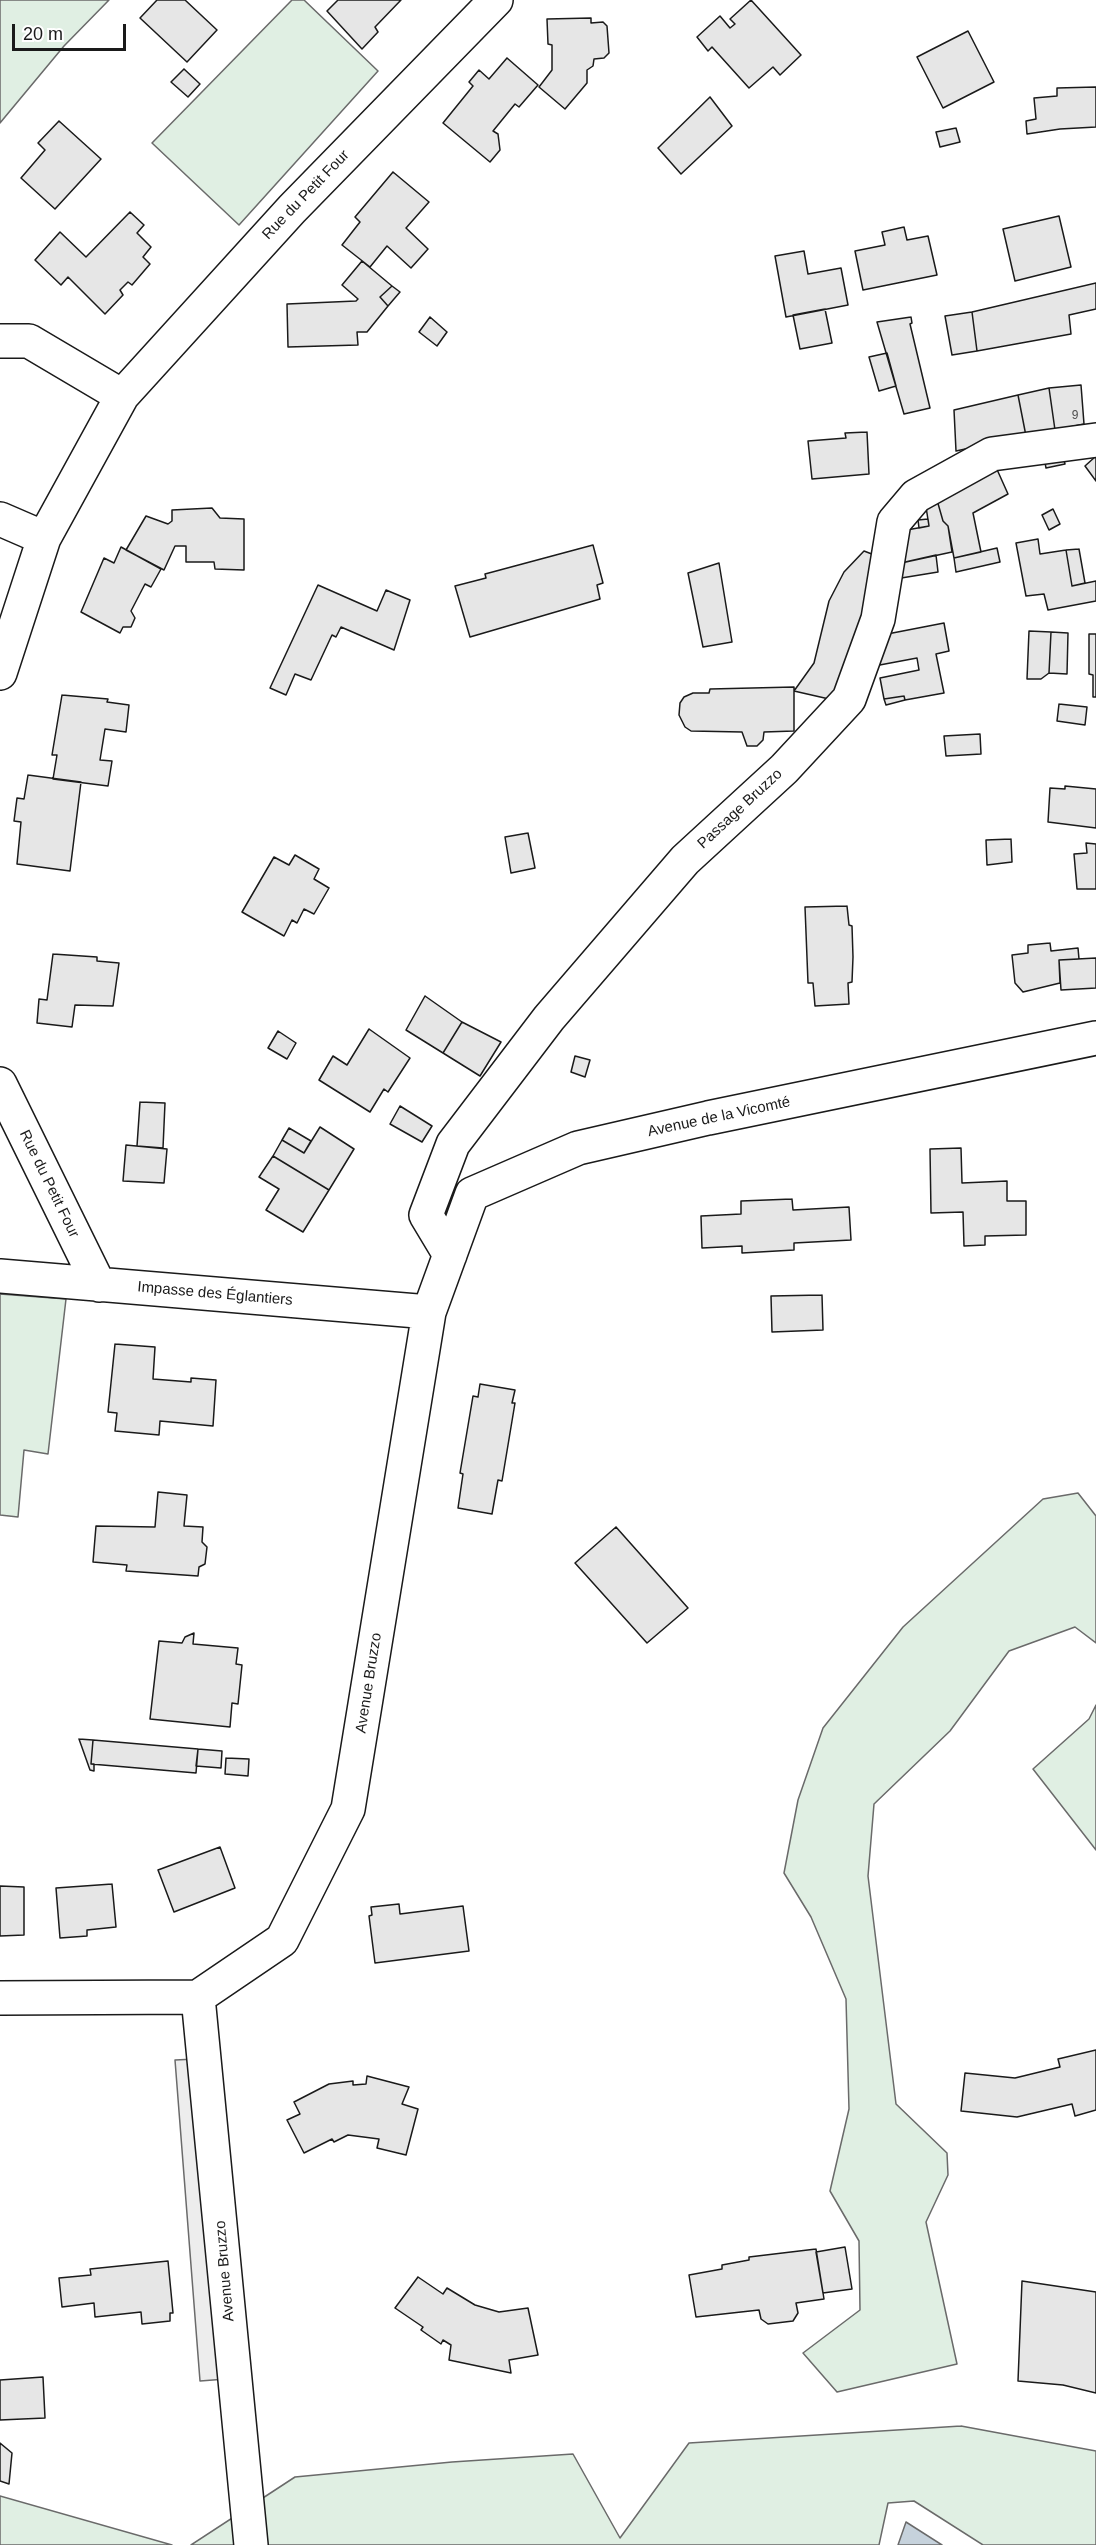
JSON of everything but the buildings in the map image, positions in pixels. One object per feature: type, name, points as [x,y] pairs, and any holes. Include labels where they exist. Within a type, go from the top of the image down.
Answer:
[{"type":"street","name":"Rue du Petit Four","points":[[0,673],[44,538],[122,396],[292,209],[496,0]]},
{"type":"street","points":[[0,341],[29,340],[122,396]]},
{"type":"street","name":"Passage Bruzzo","points":[[450,1255],[426,1215],[453,1144],[549,1018],[685,860],[784,769],[849,699],[878,619],[894,522],[916,496],[992,454],[1096,440]]},
{"type":"street","points":[[0,519],[44,538]]},
{"type":"street","name":"Avenue de la Vicomté","points":[[429,1312],[472,1194],[578,1148],[708,1118],[1096,1038]]},
{"type":"street","name":"Rue du Petit Four","points":[[0,1084],[99,1285]]},
{"type":"street","name":"Impasse des Églantiers","points":[[0,1276],[429,1312]]},
{"type":"street","name":"Avenue Bruzzo","points":[[251,2545],[198,1998],[282,1940],[348,1809],[429,1312]]},
{"type":"street","points":[[0,1998],[198,1998]]},
{"type":"green space","points":[[0,0],[109,0],[64,46],[0,123]]},
{"type":"green space","points":[[292,0],[304,0],[378,71],[239,225],[152,143]]},
{"type":"green space","points":[[0,1294],[66,1299],[48,1454],[24,1450],[18,1517],[0,1515]]},
{"type":"green space","points":[[1078,1493],[1096,1516],[1096,1643],[1075,1627],[1009,1651],[950,1731],[874,1804],[868,1876],[896,2104],[947,2153],[948,2175],[926,2222],[957,2364],[837,2392],[803,2353],[860,2310],[859,2241],[830,2191],[849,2109],[846,1999],[811,1917],[784,1873],[798,1800],[823,1728],[903,1627],[1043,1499]]},
{"type":"green space","points":[[1096,1705],[1096,1850],[1033,1769],[1089,1719]]},
{"type":"green space","points":[[961,2426],[1096,2451],[1096,2545],[983,2545],[914,2501],[888,2503],[879,2545],[191,2545],[295,2477],[452,2462],[573,2454],[620,2538],[689,2443]]},
{"type":"green space","points":[[0,2496],[172,2545],[0,2545]]},
{"type":"shaded area","points":[[196,2059],[226,2379],[200,2381],[175,2060]]},
{"type":"shaded area","points":[[906,2522],[942,2545],[898,2545]]}]
